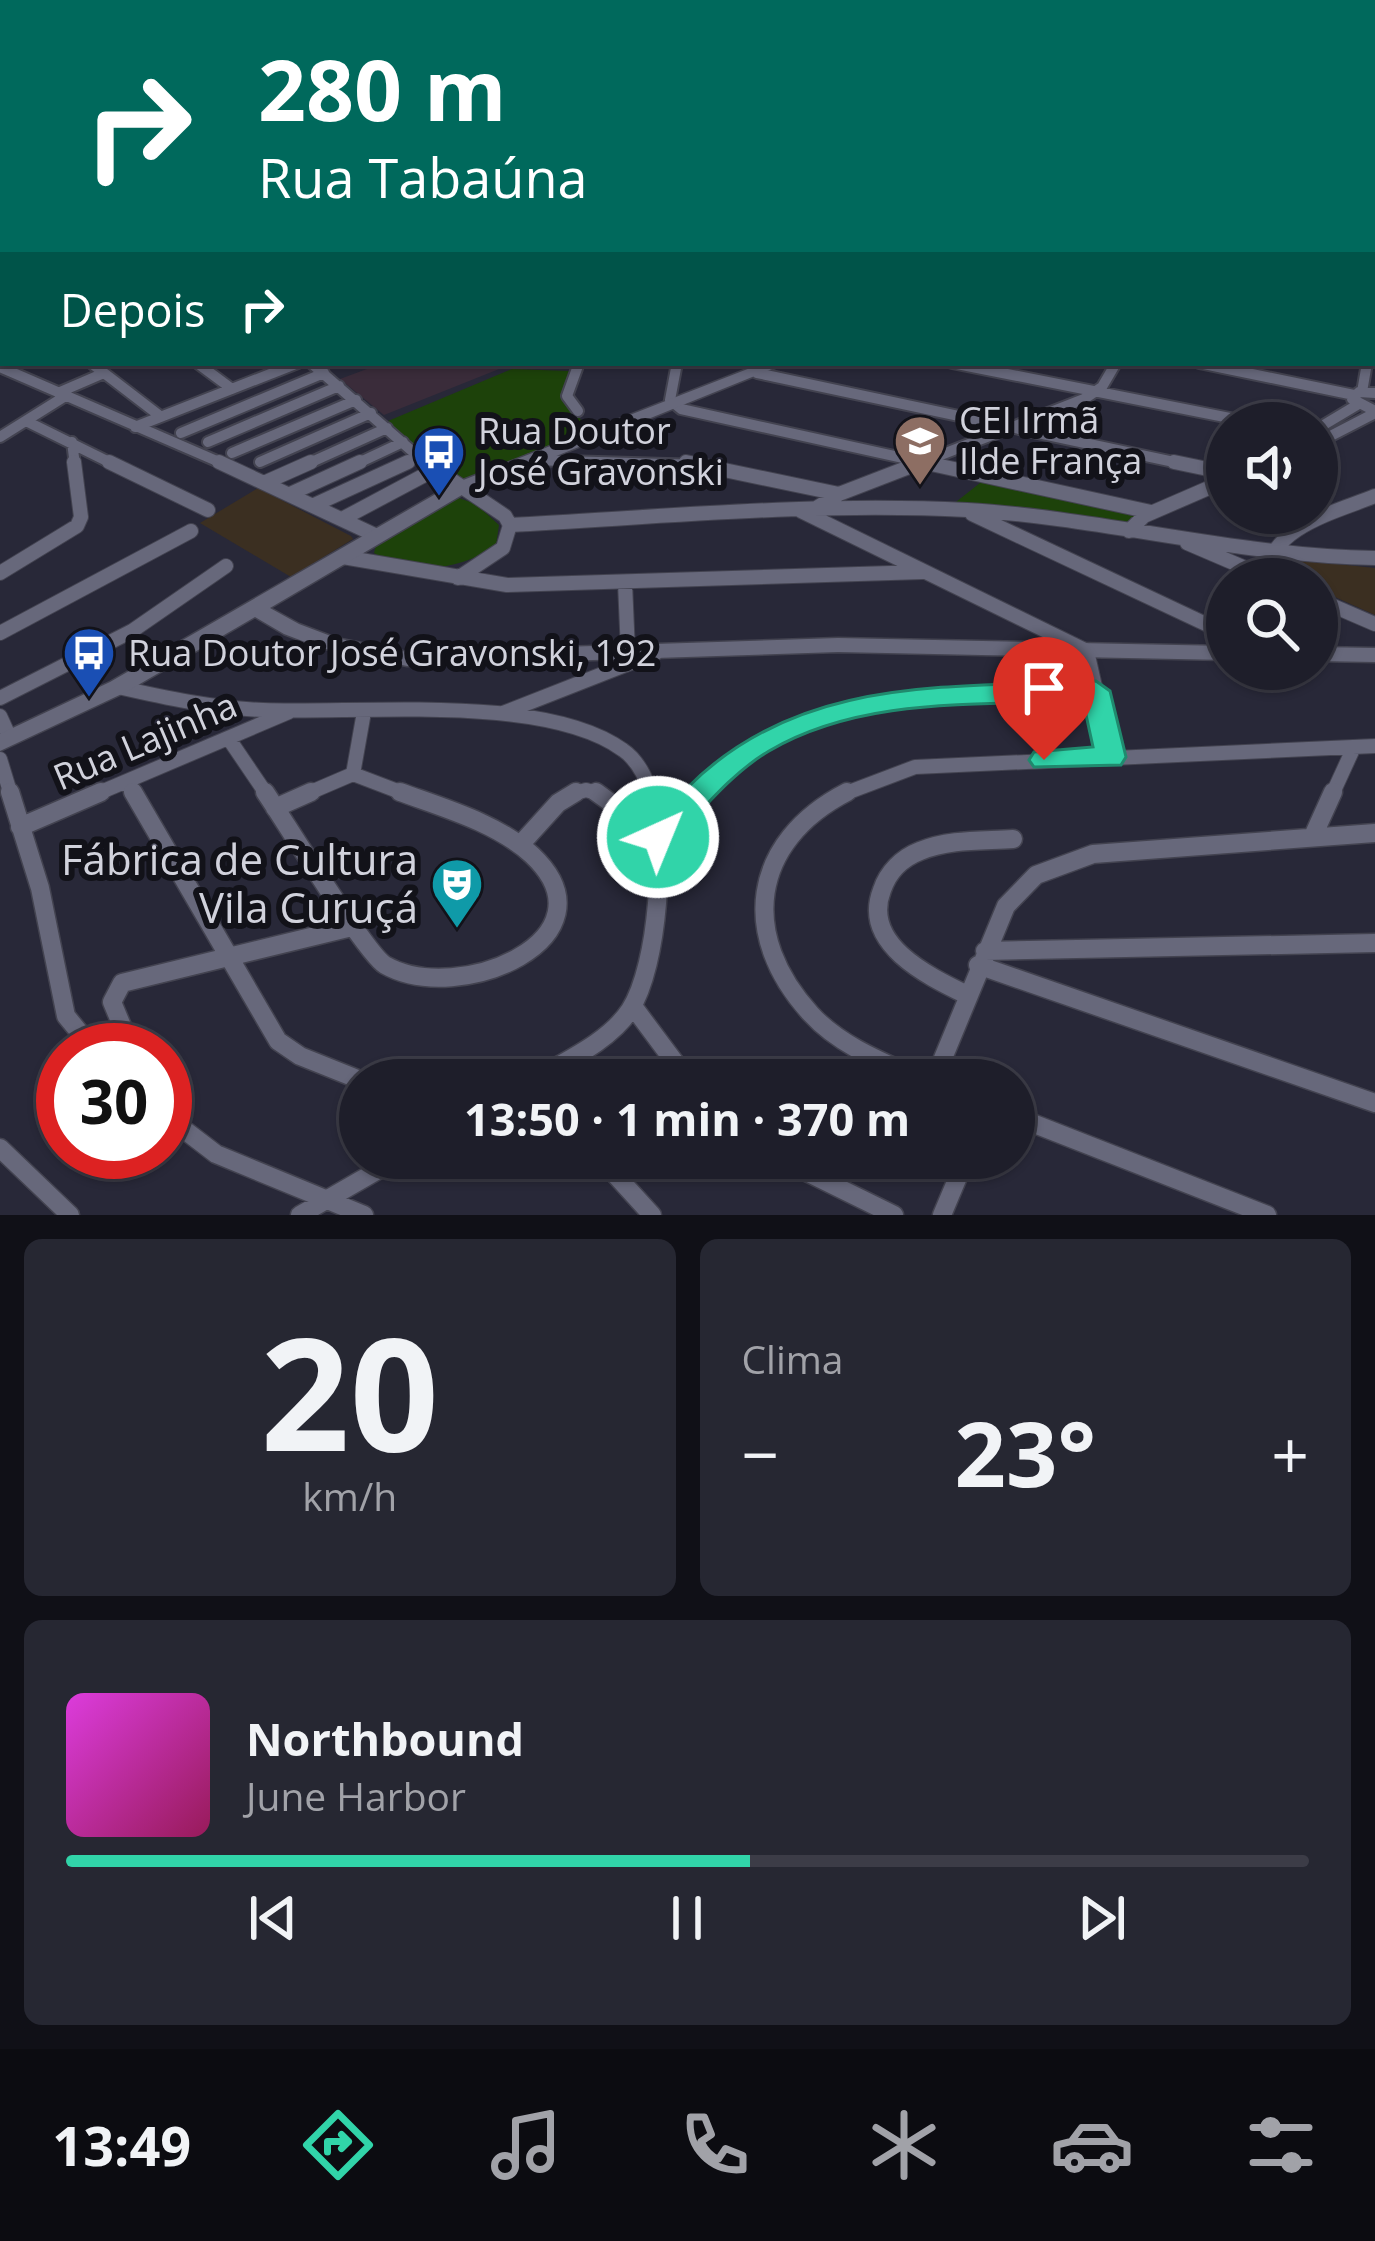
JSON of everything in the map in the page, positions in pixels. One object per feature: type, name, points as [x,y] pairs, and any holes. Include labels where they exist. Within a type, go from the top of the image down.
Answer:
[{"type":"street","points":[[96,366],[160,416]]},
{"type":"street","points":[[201,366],[232,389]]},
{"type":"street","points":[[136,427],[290,366]]},
{"type":"street","points":[[315,366],[418,457],[490,504],[510,525],[836,510],[968,511],[1270,550],[1375,558]]},
{"type":"street","points":[[578,366],[567,396],[578,411]]},
{"type":"street","points":[[673,406],[670,390],[680,366]]},
{"type":"street","points":[[0,716],[5,740],[118,687],[460,488],[772,366]]},
{"type":"street","points":[[967,366],[1206,413]]},
{"type":"street","points":[[806,511],[1097,392],[1114,366]]},
{"type":"street","points":[[1215,366],[1365,395]]},
{"type":"street","points":[[1338,429],[1375,412],[1365,395],[1366,366]]},
{"type":"street","points":[[4,369],[266,482],[377,536]]},
{"type":"street","points":[[0,437],[63,394],[104,373]]},
{"type":"street","points":[[757,373],[1206,471]]},
{"type":"street","points":[[181,433],[324,374]]},
{"type":"street","points":[[208,442],[339,386]]},
{"type":"street","points":[[1338,420],[1365,395]]},
{"type":"street","points":[[232,453],[356,400]]},
{"type":"street","points":[[673,406],[1151,512]]},
{"type":"street","points":[[260,462],[371,413]]},
{"type":"street","points":[[26,421],[208,510]]},
{"type":"street","points":[[266,482],[387,428]]},
{"type":"street","points":[[0,573],[77,526],[72,442]]},
{"type":"street","points":[[290,494],[403,442]]},
{"type":"street","points":[[314,506],[418,457]]},
{"type":"street","points":[[530,460],[682,461],[839,494]]},
{"type":"street","points":[[342,519],[434,470]]},
{"type":"street","points":[[1130,531],[1151,512],[1206,486]]},
{"type":"street","points":[[1269,558],[1270,550],[1284,538],[1375,496]]},
{"type":"street","points":[[836,510],[846,535]]},
{"type":"street","points":[[806,511],[846,535],[1087,651]]},
{"type":"street","points":[[968,511],[1018,539],[1206,624]]},
{"type":"street","points":[[458,578],[503,548],[510,525]]},
{"type":"street","points":[[0,633],[191,531]]},
{"type":"street","points":[[1174,537],[1222,558]]},
{"type":"street","points":[[343,557],[507,585],[923,572]]},
{"type":"street","points":[[0,698],[132,631],[226,566]]},
{"type":"street","points":[[625,583],[628,652]]},
{"type":"street","points":[[256,608],[306,637],[407,659],[838,645],[1206,653]]},
{"type":"street","points":[[1338,608],[1375,625]]},
{"type":"street","points":[[499,715],[661,651]]},
{"type":"street","points":[[1087,651],[1111,757]]},
{"type":"street","points":[[1338,654],[1375,655]]},
{"type":"street","points":[[118,687],[218,708],[499,715],[585,733],[626,752],[651,794],[658,837],[652,922],[634,1009],[607,1036],[570,1059]]},
{"type":"street","points":[[658,837],[719,774],[759,743],[841,710],[885,701],[1096,691]]},
{"type":"street","name":"Rua Lajinha","points":[[20,826],[293,710]]},
{"type":"street","points":[[353,774],[364,712]]},
{"type":"street","points":[[229,739],[275,808],[381,963],[418,980],[461,982],[513,965],[543,938],[555,906],[549,874],[520,844],[353,774],[275,808]]},
{"type":"street","points":[[882,1059],[841,1038],[791,991],[767,939],[763,890],[777,853],[809,813],[855,784],[915,766],[1375,746]]},
{"type":"street","points":[[1314,834],[1354,747]]},
{"type":"street","points":[[0,760],[40,888],[66,1016],[72,1023]]},
{"type":"street","points":[[128,782],[278,1041],[339,1071]]},
{"type":"street","points":[[520,844],[564,796],[583,787],[600,791],[658,837]]},
{"type":"street","points":[[942,1059],[1006,906],[1036,875],[1052,866],[1093,854],[1375,833]]},
{"type":"street","points":[[967,995],[935,981],[897,953],[878,920],[879,892],[901,861],[920,850],[1013,839]]},
{"type":"street","points":[[121,1023],[112,1002],[115,990],[139,976],[356,926]]},
{"type":"street","points":[[982,958],[1375,944]]},
{"type":"street","points":[[982,958],[1375,1103]]},
{"type":"street","points":[[634,1009],[672,1059]]},
{"type":"street","points":[[1035,1124],[1267,1215]]},
{"type":"street","points":[[192,1136],[216,1154],[364,1215]]},
{"type":"street","points":[[0,1148],[70,1215]]},
{"type":"street","points":[[300,1215],[363,1179]]},
{"type":"street","points":[[619,1179],[652,1215]]},
{"type":"street","points":[[821,1179],[894,1215]]},
{"type":"street","points":[[942,1215],[957,1179]]},
{"type":"shaded area","points":[[375,366],[504,367],[384,415],[340,379]]},
{"type":"shaded area","points":[[258,488],[353,539],[291,577],[200,523]]},
{"type":"shaded area","points":[[1338,564],[1375,568],[1375,615],[1338,598]]},
{"type":"green space","points":[[512,369],[570,371],[561,397],[589,429],[467,481],[451,481],[388,421]]},
{"type":"green space","points":[[982,474],[1150,512],[1127,530],[947,509],[980,483]]},
{"type":"green space","points":[[456,497],[476,504],[499,525],[496,545],[468,560],[436,567],[404,565],[374,553],[376,545]]},
{"type":"place","name":"CEI Irmã Ilde França","points":[[920,487]]},
{"type":"place","name":"Rua Doutor José Gravonski","points":[[439,498]]},
{"type":"place","name":"Rua Doutor José Gravonski, 192","points":[[89,699]]},
{"type":"place","name":"Fábrica de Cultura Vila Curuçá","points":[[457,930]]},
{"type":"route","points":[[658,837],[719,774],[759,743],[841,710],[885,701],[1096,691],[1111,757],[1044,760]]}]
